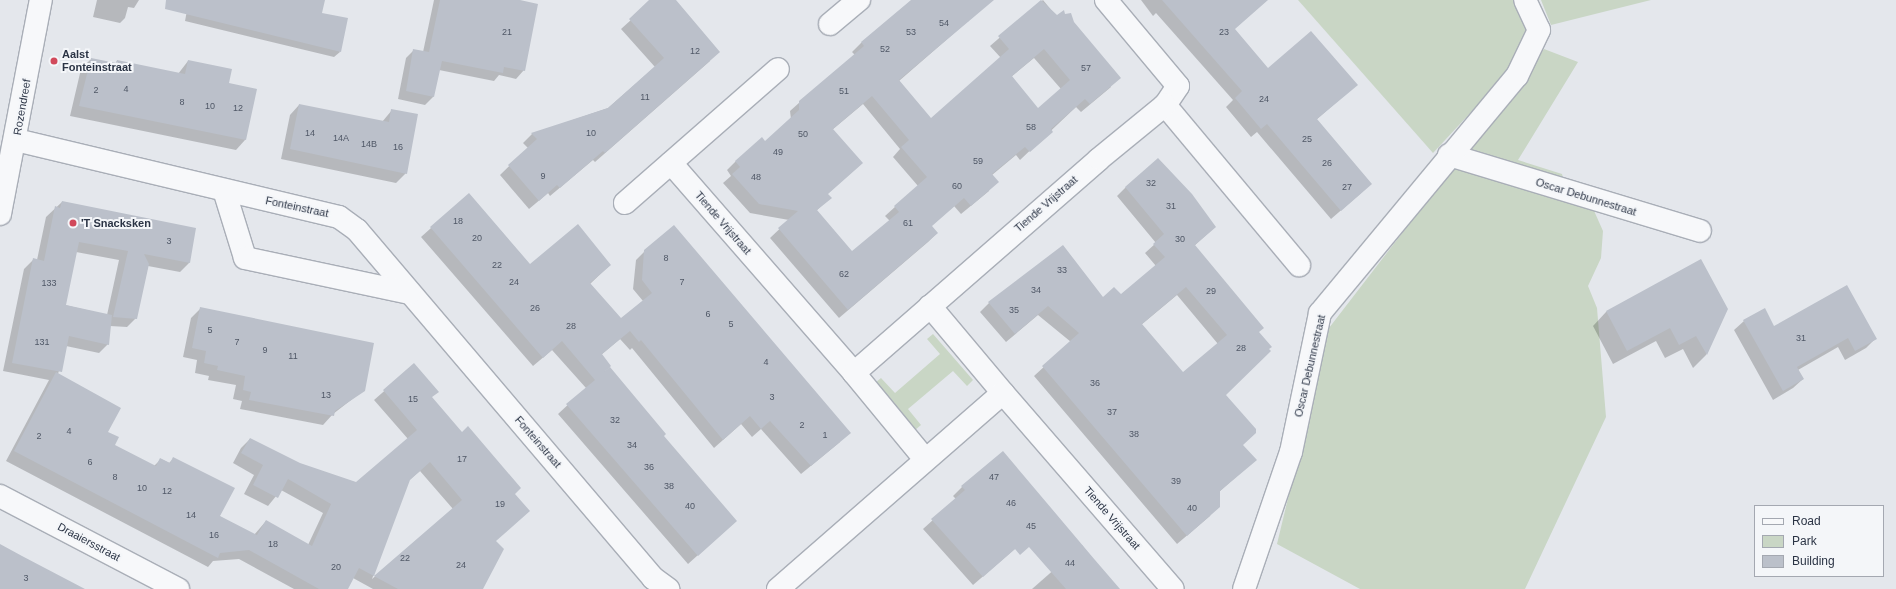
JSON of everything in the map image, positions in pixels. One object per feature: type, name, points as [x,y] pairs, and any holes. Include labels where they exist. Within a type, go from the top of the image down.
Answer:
[{"type":"street","name":"Rozendreef","points":[[0,214],[16,140],[41,0]]},
{"type":"street","points":[[830,24],[859,0]]},
{"type":"street","name":"Tiende Vrijstraat","points":[[854,373],[1099,159],[1165,105],[1178,86],[1106,0]]},
{"type":"street","name":"Oscar Debunnestraat","points":[[1244,589],[1291,452],[1320,313],[1449,155],[1517,76],[1539,30],[1525,0]]},
{"type":"street","points":[[625,203],[778,70]]},
{"type":"street","points":[[1165,105],[1299,265]]},
{"type":"street","name":"Fonteinstraat","points":[[16,140],[339,216],[357,230],[409,293],[653,578],[668,589]]},
{"type":"street","name":"Oscar Debunnestraat","points":[[1449,155],[1700,231]]},
{"type":"street","name":"Tiende Vrijstraat","points":[[671,163],[854,373],[925,459]]},
{"type":"street","points":[[224,190],[245,258],[409,293]]},
{"type":"street","name":"Tiende Vrijstraat","points":[[930,306],[1003,393],[1173,589]]},
{"type":"street","points":[[778,589],[925,459],[1003,393]]},
{"type":"street","name":"Draaiersstraat","points":[[0,496],[178,589]]},
{"type":"green space","points":[[1298,0],[1518,0],[1524,11],[1526,31],[1519,55],[1500,81],[1433,153]]},
{"type":"green space","points":[[1541,0],[1651,0],[1551,25]]},
{"type":"green space","points":[[1544,49],[1578,62],[1518,160],[1562,174],[1565,185],[1591,204],[1603,231],[1601,258],[1588,286],[1597,308],[1606,417],[1525,589],[1360,589],[1277,544],[1329,328]]},
{"type":"green space","points":[[933,334],[973,380],[967,386],[953,371],[908,409],[921,425],[915,430],[875,383],[881,378],[895,393],[940,354],[927,339]]},
{"type":"building","points":[[166,0],[325,0],[322,13],[348,18],[341,52],[165,9]]},
{"type":"building","points":[[440,0],[520,0],[538,4],[525,71],[504,67],[503,73],[442,61],[434,97],[406,91],[413,49],[429,52]]},
{"type":"building","points":[[649,0],[676,0],[720,52],[605,153],[603,151],[560,188],[557,185],[539,201],[508,165],[537,139],[531,133],[608,108],[664,58],[629,19]]},
{"type":"building","points":[[911,0],[994,0],[899,80],[931,118],[1009,49],[998,36],[1041,0],[1057,15],[1064,10],[1065,14],[1071,13],[1074,22],[1121,78],[1090,104],[1085,99],[1051,129],[1053,132],[1030,152],[1025,147],[992,174],[999,182],[971,206],[964,198],[932,226],[938,233],[848,310],[778,228],[798,211],[759,204],[732,174],[740,167],[735,161],[762,137],[765,141],[799,110],[799,101],[864,46],[861,42]],"holes":[[[1044,49],[1070,80],[1038,108],[1012,76]],[[872,96],[909,140],[901,147],[927,177],[894,206],[899,212],[852,251],[817,210],[832,198],[828,194],[863,163],[833,129]]]},
{"type":"building","points":[[1162,0],[1268,0],[1235,29],[1268,68],[1311,31],[1358,85],[1317,119],[1372,184],[1341,211],[1267,124],[1261,129],[1235,98],[1242,91]]},
{"type":"building","points":[[91,58],[116,63],[117,60],[185,74],[188,60],[232,69],[229,83],[257,89],[246,140],[79,106]]},
{"type":"building","points":[[299,104],[389,122],[391,109],[418,114],[407,174],[290,149]]},
{"type":"building","points":[[1158,158],[1192,194],[1216,227],[1195,245],[1264,328],[1259,332],[1272,347],[1269,349],[1271,351],[1226,395],[1256,429],[1256,433],[1243,445],[1257,460],[1220,491],[1220,507],[1187,536],[1042,366],[1079,333],[1048,306],[1015,334],[988,302],[1063,245],[1103,297],[1114,287],[1121,294],[1165,257],[1153,244],[1164,234],[1125,187]],"holes":[[[1186,287],[1227,335],[1183,372],[1142,324]]]},
{"type":"building","points":[[469,193],[530,264],[578,224],[611,265],[590,283],[621,318],[652,293],[642,280],[644,250],[674,225],[851,433],[811,466],[770,421],[761,429],[750,416],[723,440],[641,340],[639,342],[630,331],[602,354],[611,366],[602,374],[610,367],[666,434],[664,436],[737,521],[698,556],[566,404],[595,380],[562,341],[543,358],[430,227]]},
{"type":"building","points":[[62,201],[196,228],[190,263],[144,254],[149,264],[137,319],[113,317],[128,251],[79,242],[66,305],[112,315],[109,345],[69,336],[62,372],[12,363],[33,258],[44,261],[55,206],[60,208]]},
{"type":"building","points":[[1701,259],[1728,309],[1707,355],[1696,336],[1679,345],[1670,328],[1627,351],[1606,311]]},
{"type":"building","points":[[1847,285],[1877,339],[1855,351],[1848,338],[1797,367],[1804,379],[1783,391],[1743,320],[1765,308],[1774,326]]},
{"type":"building","points":[[200,307],[374,343],[365,391],[335,411],[334,416],[249,400],[251,392],[243,390],[245,376],[217,370],[218,366],[204,363],[206,351],[192,348]]},
{"type":"building","points":[[414,363],[439,392],[432,397],[462,432],[468,426],[521,488],[515,494],[530,511],[496,541],[504,549],[483,589],[398,589],[359,568],[348,589],[319,589],[249,550],[220,553],[218,558],[14,451],[56,372],[121,408],[108,432],[119,437],[115,445],[156,466],[160,458],[170,463],[173,457],[235,488],[220,516],[257,535],[266,520],[312,546],[331,504],[288,479],[278,498],[253,485],[263,465],[241,453],[250,438],[300,463],[356,482],[417,430],[383,390]],"holes":[[[430,462],[462,500],[374,576],[410,480]]]},
{"type":"building","points":[[1003,451],[1120,589],[1066,589],[1029,547],[1020,555],[1015,549],[983,577],[931,519],[965,490],[961,486]]},
{"type":"building","points":[[0,544],[22,556],[85,589],[0,589]]},
{"type":"place","name":"Aalst Fonteinstraat","points":[[54,61]]},
{"type":"place","name":"'T Snacksken","points":[[73,223]]}]
